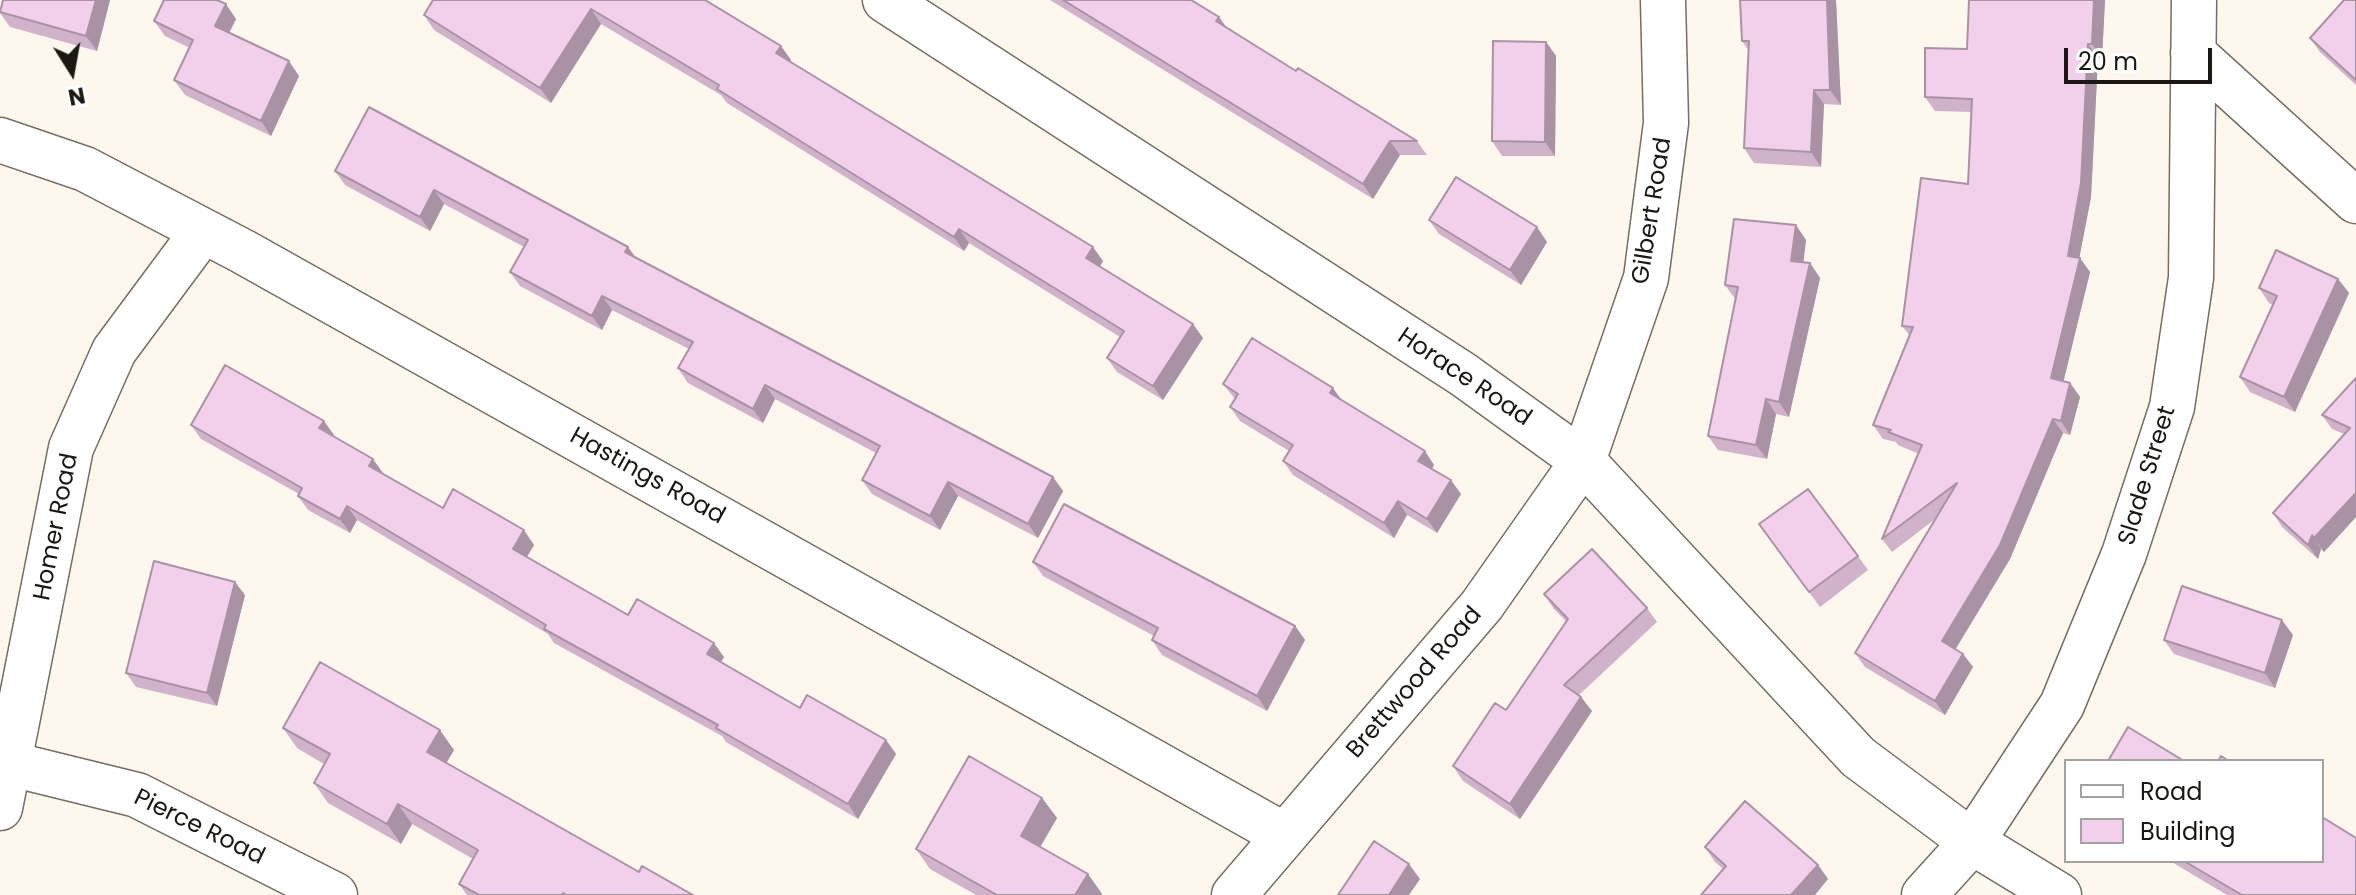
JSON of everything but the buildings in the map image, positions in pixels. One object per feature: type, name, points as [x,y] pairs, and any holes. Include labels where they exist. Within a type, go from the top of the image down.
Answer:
[{"type":"street","name":"Horace Road","points":[[885,0],[1464,375],[1583,461],[1858,757],[1972,842],[2059,895]]},
{"type":"street","name":"Gilbert Road","points":[[1583,461],[1646,278],[1666,123],[1663,0]]},
{"type":"street","name":"Slade Street","points":[[1924,895],[1972,842],[2062,705],[2124,554],[2172,407],[2191,278],[2194,0]]},
{"type":"street","points":[[2193,53],[2356,201]]},
{"type":"street","name":"Hastings Road","points":[[0,140],[85,169],[203,231],[1284,835]]},
{"type":"street","name":"Homer Road","points":[[0,808],[71,448],[114,351],[203,231]]},
{"type":"street","name":"Brettwood Road","points":[[1234,895],[1482,605],[1583,461]]},
{"type":"street","name":"Pierce Road","points":[[11,764],[137,795],[335,895]]}]
